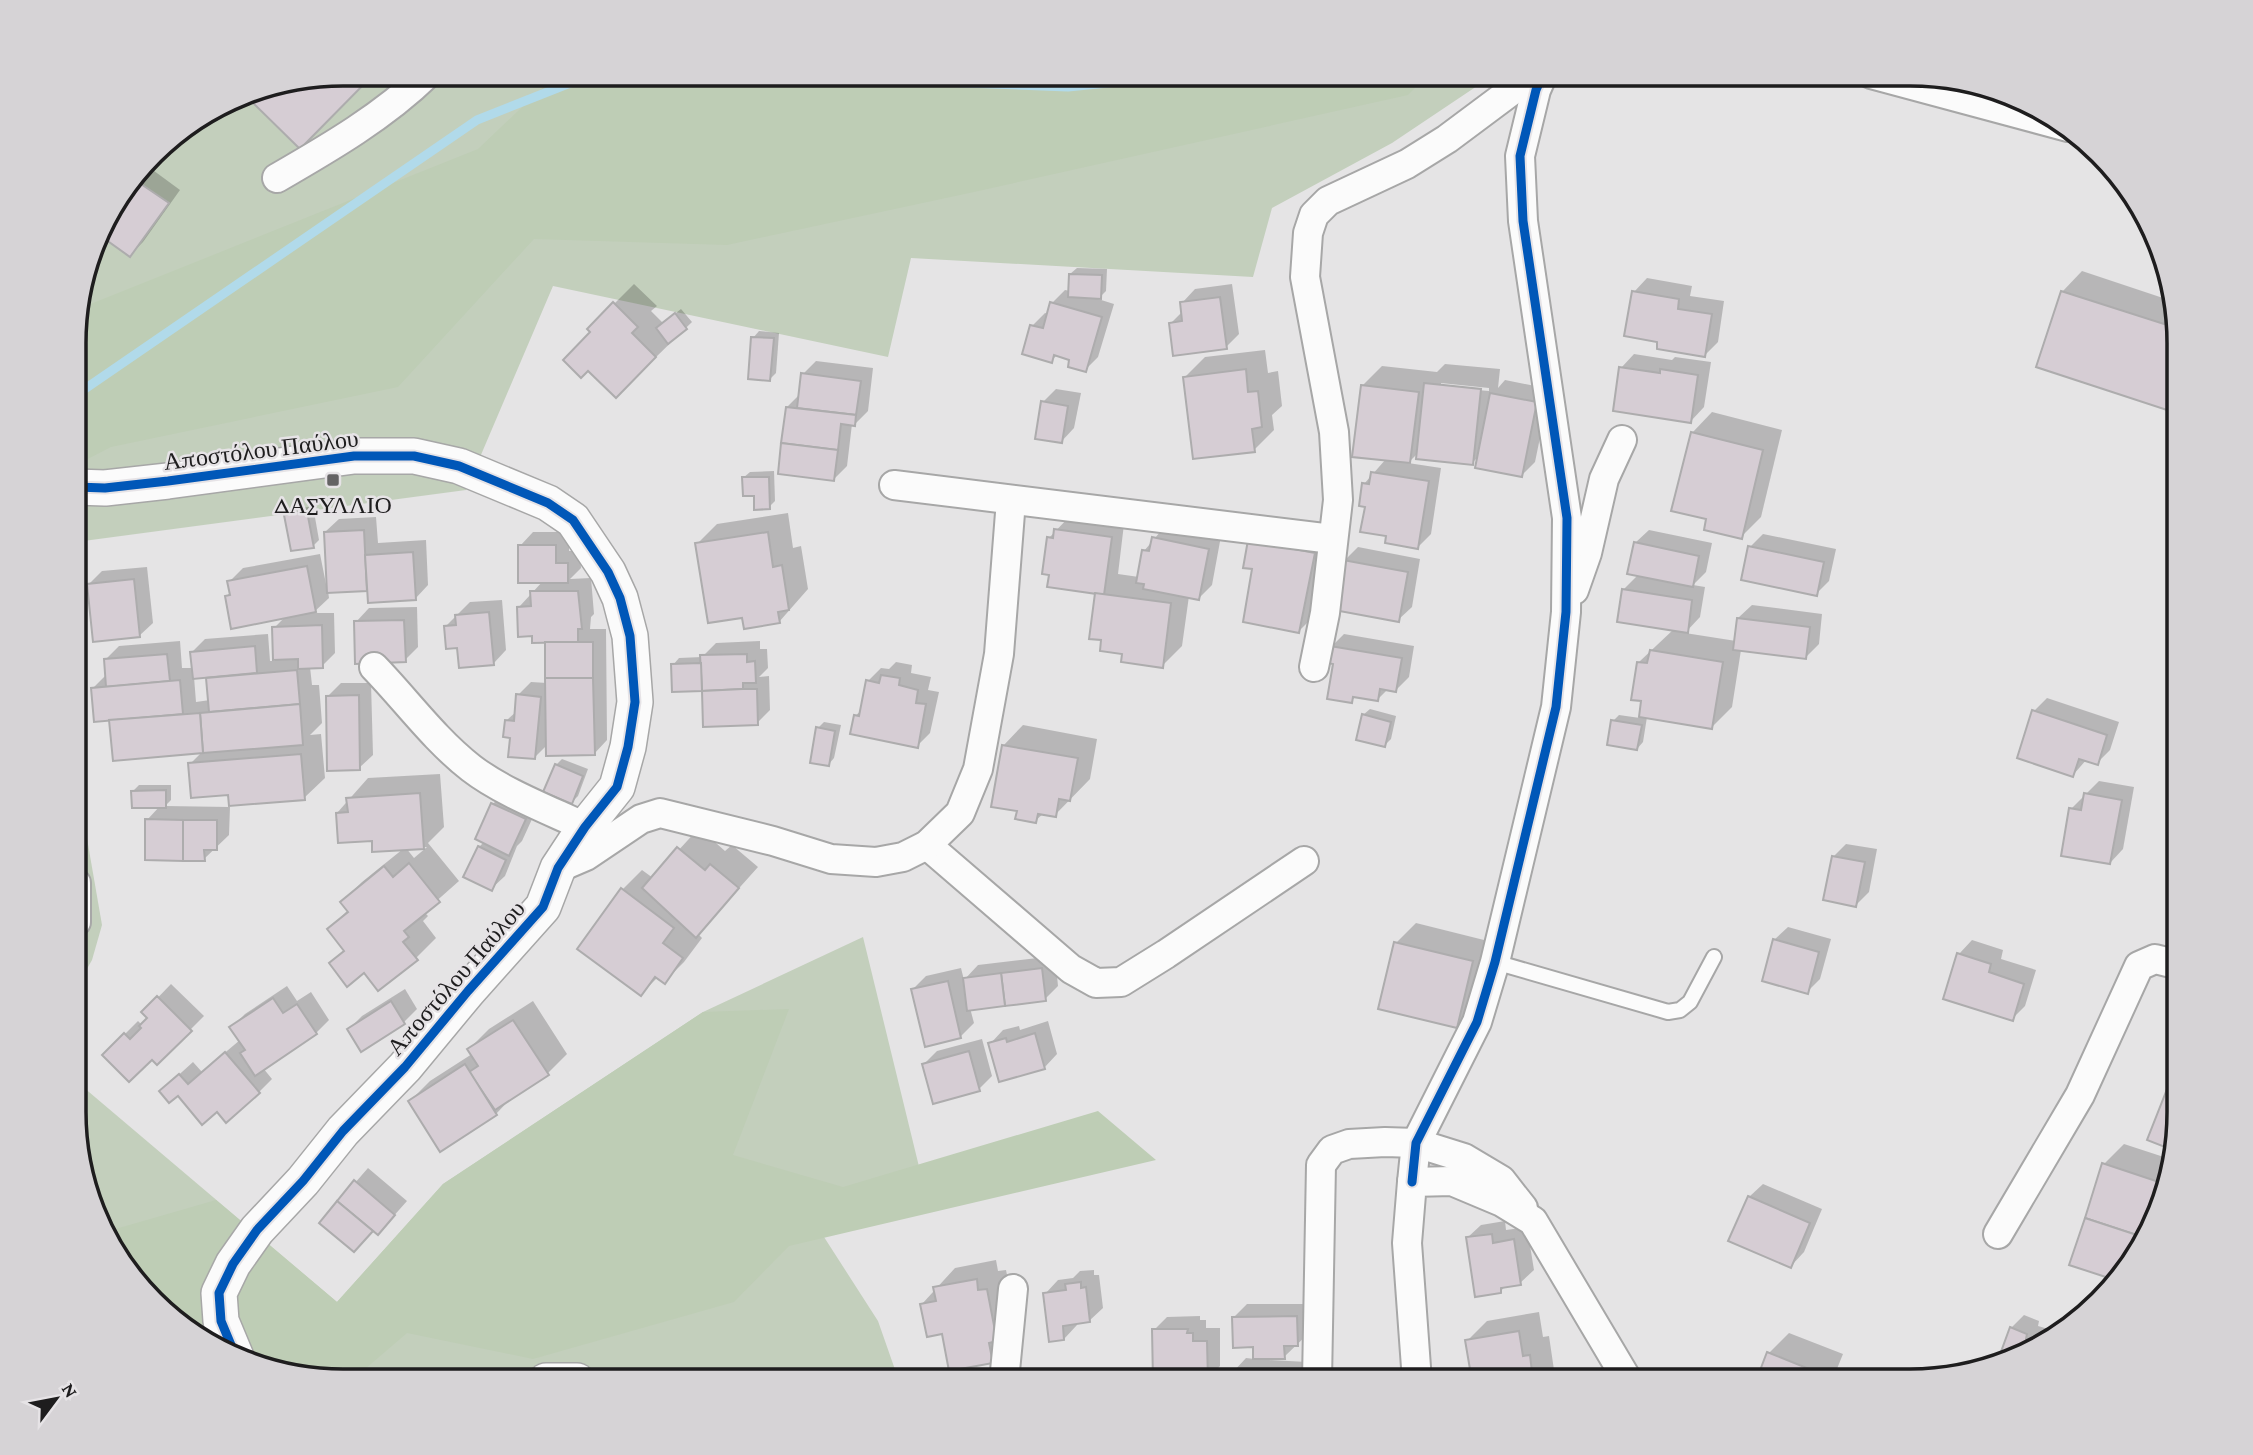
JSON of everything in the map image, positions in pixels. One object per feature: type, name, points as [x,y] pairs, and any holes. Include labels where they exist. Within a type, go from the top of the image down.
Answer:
[{"type":"street","points":[[276,178],[351,133],[415,86]]},
{"type":"street","points":[[1314,667],[1325,613],[1338,500],[1334,432],[1305,276],[1308,233],[1314,215],[1328,201],[1407,164],[1447,139],[1516,86]]},
{"type":"street","points":[[1416,1369],[1407,1243],[1416,1143],[1477,1022],[1495,962],[1556,706],[1566,612],[1567,518],[1523,221],[1520,156],[1538,86]]},
{"type":"street","points":[[1916,86],[2036,118]]},
{"type":"street","points":[[1566,612],[1587,553],[1604,479],[1622,440]]},
{"type":"street","name":"Αποστόλου Παύλου","points":[[86,487],[105,488],[354,456],[414,456],[459,466],[548,503],[573,520],[608,572],[620,598],[632,648],[635,702],[628,747],[617,787],[585,827],[558,868],[543,907],[405,1067],[343,1131],[303,1181],[257,1230],[233,1264],[219,1293],[221,1321],[230,1344]]},
{"type":"street","points":[[894,485],[1332,539]]},
{"type":"street","points":[[558,868],[586,856],[641,819],[660,813],[773,841],[831,859],[876,862],[903,857],[927,845],[960,813],[978,769],[999,654],[1011,500]]},
{"type":"street","points":[[374,667],[421,719],[471,768],[585,827]]},
{"type":"street","points":[[927,845],[1071,969],[1096,983],[1121,982],[1304,862]]},
{"type":"street","points":[[1998,1234],[2080,1095],[2139,966],[2155,959],[2167,962]]},
{"type":"street","points":[[1317,1369],[1321,1165],[1332,1150],[1349,1144],[1384,1142],[1416,1143],[1464,1158],[1501,1180],[1533,1221],[1621,1369]]},
{"type":"street","points":[[1412,1182],[1452,1181],[1502,1202],[1533,1221]]},
{"type":"street","points":[[1005,1369],[1013,1289]]},
{"type":"lane","points":[[1495,962],[1668,1012],[1679,1010],[1690,1002],[1714,957]]},
{"type":"green space","points":[[326,86],[1477,86],[1392,143],[1272,208],[1253,277],[911,258],[888,357],[553,286],[466,490],[86,541],[86,326],[94,276],[105,244],[120,214],[149,173],[173,149],[214,120],[244,105],[276,94]]},
{"type":"green space","points":[[544,86],[1417,86],[1408,95],[727,245],[534,239],[398,387],[111,447],[86,460],[86,326],[89,305],[478,149]]},
{"type":"green space","points":[[86,833],[102,925],[92,960],[86,970]]},
{"type":"green space","points":[[863,937],[923,1183],[824,1237],[878,1321],[895,1369],[326,1369],[276,1361],[244,1350],[214,1335],[173,1306],[149,1282],[120,1241],[105,1211],[94,1179],[86,1129],[86,1089],[337,1302],[443,1184],[703,1012]]},
{"type":"green space","points":[[789,1009],[733,1155],[843,1187],[1098,1111],[1156,1160],[789,1246],[734,1302],[533,1359],[407,1333],[365,1369],[326,1369],[276,1361],[244,1350],[214,1335],[173,1306],[149,1282],[114,1229],[216,1200],[337,1302],[443,1184],[703,1012]]},
{"type":"building","points":[[362,86],[300,149],[252,102],[309,88]]},
{"type":"building","points":[[141,184],[169,203],[130,257],[107,240],[120,214]]},
{"type":"building","points":[[1069,274],[1102,275],[1101,299],[1068,297]]},
{"type":"building","points":[[1632,291],[1679,299],[1678,309],[1712,314],[1705,357],[1657,349],[1657,342],[1624,336]]},
{"type":"building","points":[[2061,291],[2164,324],[2166,317],[2167,410],[2036,367]]},
{"type":"building","points":[[1220,297],[1227,349],[1173,356],[1169,323],[1182,321],[1180,302]]},
{"type":"building","points":[[613,302],[638,327],[632,333],[656,357],[616,398],[588,371],[581,378],[563,360],[590,332],[587,329]]},
{"type":"building","points":[[1050,302],[1102,317],[1086,372],[1068,367],[1069,360],[1054,355],[1052,363],[1022,354],[1030,325],[1043,328]]},
{"type":"building","points":[[675,313],[687,329],[668,344],[656,328]]},
{"type":"building","points":[[751,337],[774,338],[770,381],[748,379]]},
{"type":"building","points":[[1619,367],[1660,373],[1660,369],[1698,375],[1691,423],[1613,411]]},
{"type":"building","points":[[1246,369],[1248,392],[1258,391],[1262,427],[1252,429],[1255,452],[1193,459],[1183,377]]},
{"type":"building","points":[[801,373],[861,381],[856,415],[797,408]]},
{"type":"building","points":[[1424,383],[1481,389],[1473,465],[1416,459]]},
{"type":"building","points":[[1361,385],[1419,392],[1410,463],[1352,457]]},
{"type":"building","points":[[1490,393],[1537,402],[1522,477],[1475,468]]},
{"type":"building","points":[[1041,401],[1068,406],[1062,443],[1035,439]]},
{"type":"building","points":[[786,407],[856,415],[855,426],[841,424],[838,450],[781,443]]},
{"type":"building","points":[[1691,432],[1763,450],[1742,539],[1704,530],[1706,519],[1671,511]]},
{"type":"building","points":[[781,443],[838,450],[834,481],[778,474]]},
{"type":"building","points":[[1371,472],[1429,481],[1418,549],[1385,543],[1386,536],[1360,532],[1365,507],[1359,506],[1362,483],[1369,484]]},
{"type":"building","points":[[742,477],[769,477],[770,509],[754,510],[754,496],[743,496]]},
{"type":"building","points":[[307,511],[314,548],[291,551],[284,515]]},
{"type":"building","points":[[1054,529],[1112,537],[1104,595],[1047,587],[1049,575],[1042,574],[1047,537],[1053,538]]},
{"type":"building","points":[[364,530],[367,591],[327,593],[324,532]]},
{"type":"building","points":[[768,532],[773,567],[782,565],[789,610],[778,612],[780,623],[744,629],[742,618],[708,623],[695,543]]},
{"type":"building","points":[[1152,537],[1209,549],[1199,600],[1143,589],[1144,584],[1136,583],[1142,550],[1149,551]]},
{"type":"building","points":[[1248,540],[1315,553],[1299,633],[1243,622],[1252,569],[1243,568]]},
{"type":"building","points":[[1634,542],[1699,556],[1693,587],[1627,574]]},
{"type":"building","points":[[518,545],[556,545],[556,563],[568,563],[568,583],[518,583]]},
{"type":"building","points":[[1748,546],[1824,562],[1817,596],[1741,580]]},
{"type":"building","points":[[413,552],[416,600],[368,603],[365,555]]},
{"type":"building","points":[[1343,560],[1408,572],[1399,622],[1334,610]]},
{"type":"building","points":[[307,566],[316,612],[231,629],[225,596],[230,595],[227,581]]},
{"type":"building","points":[[134,579],[140,637],[93,642],[87,584]]},
{"type":"building","points":[[1622,589],[1692,600],[1688,633],[1617,622]]},
{"type":"building","points":[[530,591],[578,591],[582,629],[578,629],[578,642],[532,643],[532,636],[518,637],[517,607],[531,606]]},
{"type":"building","points":[[1095,593],[1171,603],[1163,668],[1121,662],[1122,654],[1100,651],[1101,640],[1089,639]]},
{"type":"building","points":[[489,612],[494,665],[459,668],[457,648],[446,649],[444,626],[456,625],[455,615]]},
{"type":"building","points":[[1737,618],[1810,627],[1806,659],[1733,650]]},
{"type":"building","points":[[404,620],[406,662],[355,664],[354,621]]},
{"type":"building","points":[[322,625],[323,668],[298,669],[298,659],[273,660],[272,627]]},
{"type":"building","points":[[545,642],[593,642],[593,678],[545,678]]},
{"type":"building","points":[[255,646],[257,673],[193,679],[190,652]]},
{"type":"building","points":[[1330,646],[1402,658],[1396,692],[1380,689],[1378,701],[1353,697],[1352,703],[1327,699],[1333,664],[1327,663]]},
{"type":"building","points":[[1650,650],[1723,662],[1712,729],[1639,717],[1641,701],[1631,700],[1637,662],[1647,663]]},
{"type":"building","points":[[167,654],[170,681],[106,687],[104,659]]},
{"type":"building","points":[[747,654],[747,662],[755,661],[756,683],[743,683],[743,689],[702,691],[700,655]]},
{"type":"building","points":[[701,663],[702,691],[672,692],[671,664]]},
{"type":"building","points":[[297,670],[300,704],[209,712],[206,678]]},
{"type":"building","points":[[881,675],[900,678],[899,685],[918,690],[916,703],[926,704],[918,748],[850,734],[854,715],[859,716],[866,680],[879,683]]},
{"type":"building","points":[[545,678],[593,678],[595,755],[546,756]]},
{"type":"building","points":[[180,680],[183,714],[94,722],[91,688]]},
{"type":"building","points":[[757,689],[758,725],[703,727],[702,691]]},
{"type":"building","points":[[516,694],[541,697],[535,759],[508,757],[510,738],[503,737],[505,720],[514,721]]},
{"type":"building","points":[[359,695],[360,770],[327,771],[326,696]]},
{"type":"building","points":[[300,704],[303,745],[203,753],[200,713]]},
{"type":"building","points":[[2032,710],[2107,735],[2098,765],[2079,759],[2073,777],[2017,758]]},
{"type":"building","points":[[200,713],[203,753],[113,761],[109,720]]},
{"type":"building","points":[[1362,714],[1391,722],[1385,747],[1356,740]]},
{"type":"building","points":[[1611,720],[1642,725],[1637,750],[1607,745]]},
{"type":"building","points":[[816,727],[835,731],[829,766],[810,763]]},
{"type":"building","points":[[1002,745],[1078,758],[1070,801],[1059,799],[1056,817],[1038,814],[1036,823],[1015,819],[1017,811],[991,807]]},
{"type":"building","points":[[301,754],[305,800],[229,806],[228,795],[191,798],[188,763]]},
{"type":"building","points":[[555,764],[583,776],[572,804],[543,792]]},
{"type":"building","points":[[166,790],[166,808],[132,808],[131,791]]},
{"type":"building","points":[[420,793],[424,849],[372,852],[372,841],[338,843],[336,813],[348,812],[346,798]]},
{"type":"building","points":[[2084,793],[2122,800],[2110,864],[2061,856],[2069,808],[2081,810]]},
{"type":"building","points":[[491,803],[526,819],[509,856],[475,839]]},
{"type":"building","points":[[145,819],[183,820],[183,861],[145,860]]},
{"type":"building","points":[[183,820],[217,820],[217,850],[204,850],[205,861],[183,861]]},
{"type":"building","points":[[478,846],[506,860],[492,891],[463,877]]},
{"type":"building","points":[[677,847],[705,870],[710,864],[739,888],[696,938],[642,888]]},
{"type":"building","points":[[1832,856],[1865,862],[1856,907],[1823,900]]},
{"type":"building","points":[[409,863],[440,902],[404,931],[409,937],[403,942],[418,960],[378,991],[364,973],[347,987],[329,963],[344,951],[327,929],[348,912],[340,902],[384,866],[393,877]]},
{"type":"building","points":[[621,888],[674,928],[663,943],[683,958],[665,984],[655,977],[641,996],[577,949]]},
{"type":"building","points":[[1773,939],[1819,952],[1808,994],[1762,981]]},
{"type":"building","points":[[1394,942],[1473,961],[1457,1028],[1378,1009]]},
{"type":"building","points":[[1957,953],[1991,964],[1989,972],[2024,984],[2013,1021],[1943,999]]},
{"type":"building","points":[[1042,968],[1046,1001],[1005,1006],[1001,973]]},
{"type":"building","points":[[1001,973],[1005,1006],[967,1011],[963,978]]},
{"type":"building","points":[[948,981],[961,1038],[925,1047],[911,989]]},
{"type":"building","points":[[157,996],[192,1031],[157,1065],[152,1060],[129,1082],[102,1055],[124,1033],[130,1039],[141,1028],[139,1026],[147,1018],[141,1012]]},
{"type":"building","points":[[273,998],[283,1013],[297,1004],[317,1034],[255,1076],[240,1053],[245,1050],[229,1027]]},
{"type":"building","points":[[391,1001],[405,1024],[361,1052],[347,1029]]},
{"type":"building","points":[[513,1020],[549,1075],[495,1110],[469,1072],[478,1066],[467,1049]]},
{"type":"building","points":[[1035,1033],[1045,1069],[999,1082],[988,1043],[1006,1038],[1007,1042]]},
{"type":"building","points":[[969,1051],[980,1091],[933,1104],[922,1064]]},
{"type":"building","points":[[225,1052],[260,1093],[226,1123],[217,1112],[202,1125],[178,1096],[169,1103],[159,1091],[179,1074],[188,1084]]},
{"type":"building","points":[[465,1064],[497,1115],[440,1152],[408,1101]]},
{"type":"building","points":[[2167,1089],[2165,1147],[2147,1140]]},
{"type":"building","points":[[2102,1163],[2158,1182],[2136,1235],[2085,1218]]},
{"type":"building","points":[[354,1180],[395,1215],[378,1235],[337,1201]]},
{"type":"building","points":[[1748,1196],[1810,1223],[1791,1268],[1728,1241]]},
{"type":"building","points":[[337,1201],[373,1231],[354,1252],[319,1223]]},
{"type":"building","points":[[2085,1218],[2136,1235],[2107,1278],[2069,1265]]},
{"type":"building","points":[[1492,1234],[1493,1243],[1514,1239],[1521,1285],[1501,1288],[1501,1293],[1475,1297],[1466,1237]]},
{"type":"building","points":[[977,1279],[978,1290],[987,1289],[997,1341],[989,1343],[993,1363],[949,1369],[942,1334],[927,1337],[920,1304],[936,1301],[933,1287]]},
{"type":"building","points":[[1081,1282],[1081,1288],[1086,1287],[1090,1322],[1063,1326],[1064,1340],[1049,1342],[1043,1293],[1066,1290],[1065,1284]]},
{"type":"building","points":[[1297,1316],[1298,1346],[1284,1346],[1285,1359],[1253,1359],[1253,1347],[1233,1348],[1232,1317]]},
{"type":"building","points":[[2010,1327],[2027,1334],[2026,1339],[2029,1340],[2000,1353]]},
{"type":"building","points":[[1152,1329],[1188,1329],[1187,1333],[1193,1333],[1193,1341],[1207,1341],[1208,1369],[1153,1369]]},
{"type":"building","points":[[1519,1331],[1523,1356],[1530,1355],[1532,1369],[1470,1369],[1465,1340]]},
{"type":"building","points":[[1767,1352],[1809,1369],[1761,1369]]},
{"type":"waterway","points":[[86,388],[477,120],[563,86]]},
{"type":"waterway","points":[[1043,86],[1078,86]]},
{"type":"cycle path","points":[[1412,1182],[1416,1143],[1477,1022],[1495,962],[1556,707],[1566,612],[1567,518],[1523,221],[1520,156],[1538,86]]},
{"type":"cycle path","points":[[86,487],[105,488],[168,481],[354,456],[414,456],[459,466],[548,503],[573,520],[608,572],[620,598],[630,636],[635,702],[628,747],[617,787],[585,827],[558,868],[543,907],[405,1067],[343,1131],[303,1181],[257,1230],[233,1264],[219,1293],[221,1321],[230,1344]]},
{"type":"place","name":"ΔΑΣΥΛΛΙΟ","points":[[333,480]]}]
